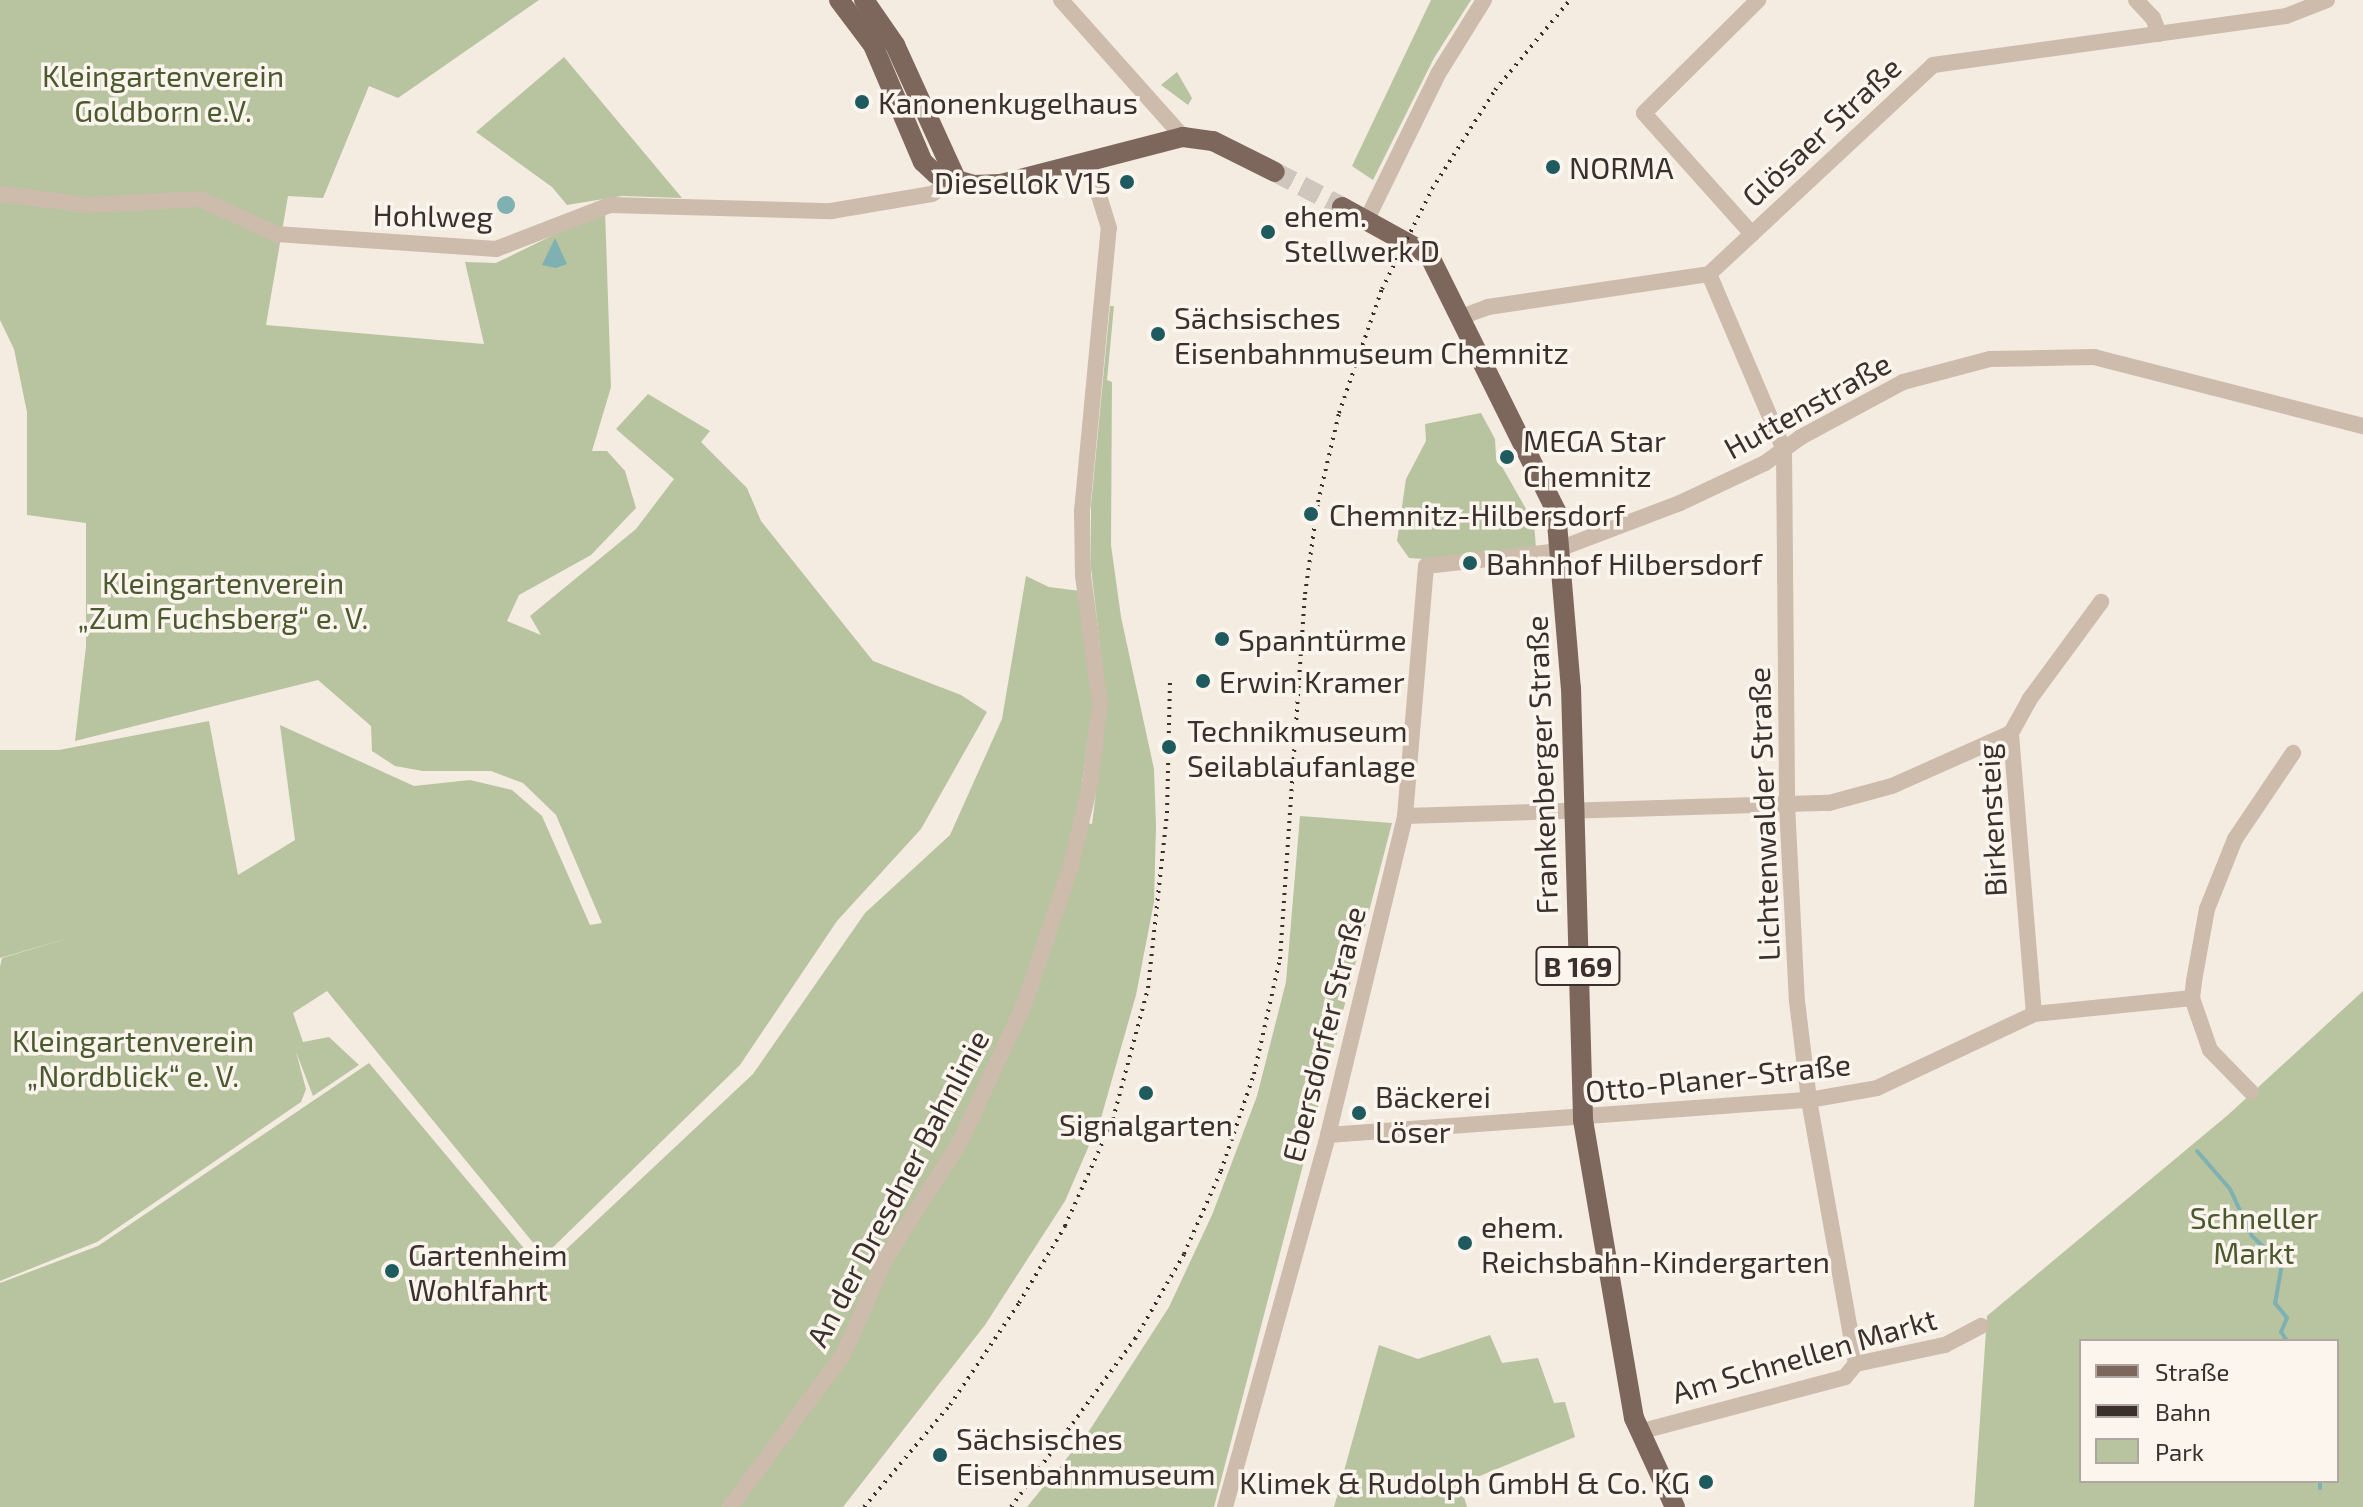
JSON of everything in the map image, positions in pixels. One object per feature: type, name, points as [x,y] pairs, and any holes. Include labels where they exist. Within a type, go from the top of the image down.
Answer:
[{"type":"main road","points":[[839,0],[873,45],[923,162],[936,174],[1001,184],[1183,137],[1213,141],[1275,172]]},
{"type":"main road","points":[[864,0],[895,45],[956,179]]},
{"type":"main road","name":"Frankenberger Straße","points":[[1342,207],[1424,250],[1461,317],[1553,502],[1562,546],[1583,1120],[1639,1432],[1675,1507]]},
{"type":"street","points":[[1061,0],[1183,137]]},
{"type":"street","points":[[1367,219],[1445,61],[1484,0]]},
{"type":"street","points":[[1752,234],[1644,113],[1758,0]]},
{"type":"street","points":[[2136,0],[2153,18],[2159,34]]},
{"type":"street","name":"Glösaer Straße","points":[[1709,274],[1933,65],[2286,16],[2327,0]]},
{"type":"street","name":"An der Dresdner Bahnlinie","points":[[730,1507],[843,1355],[886,1258],[960,1142],[1024,1005],[1071,865],[1090,785],[1100,703],[1083,575],[1082,511],[1109,228],[1088,160]]},
{"type":"street","name":"Hohlweg","points":[[0,194],[88,205],[200,199],[276,234],[496,249],[610,205],[831,211],[932,194],[956,179]]},
{"type":"street","points":[[1461,317],[1488,307],[1709,274]]},
{"type":"street","name":"Lichtenwalder Straße","points":[[1709,274],[1784,450],[1791,926],[1809,1100],[1856,1364]]},
{"type":"street","name":"Huttenstraße","points":[[1426,566],[1537,557],[1680,503],[1784,450],[1903,382],[1957,364],[2024,355],[2119,362],[2363,426]]},
{"type":"street","name":"Ebersdorfer Straße","points":[[1225,1507],[1328,1135],[1405,816],[1426,566]]},
{"type":"street","name":"Birkensteig","points":[[2034,1014],[2011,733],[2029,700],[2101,602]]},
{"type":"street","points":[[1405,816],[1787,805],[1874,792],[2011,733]]},
{"type":"street","points":[[2251,1092],[2210,1050],[2192,998],[2207,909],[2235,839],[2293,753]]},
{"type":"street","name":"Otto-Planer-Straße","points":[[1328,1135],[1583,1120],[1809,1100],[1877,1088],[2034,1014],[2192,998]]},
{"type":"street","name":"Am Schnellen Markt","points":[[1639,1432],[1845,1377],[1856,1364],[1945,1345],[1981,1326]]},
{"type":"green space","points":[[0,0],[539,0],[398,98],[369,86],[323,198],[288,196],[266,325],[484,344],[465,262],[496,263],[605,210],[611,387],[592,451],[607,451],[625,471],[636,508],[591,555],[519,595],[507,621],[541,635],[530,616],[636,529],[674,479],[616,429],[648,394],[710,431],[701,442],[747,488],[761,521],[873,661],[961,695],[987,712],[921,829],[837,921],[740,1065],[544,1256],[327,991],[293,1013],[303,1042],[329,1037],[359,1065],[313,1096],[296,1052],[306,1089],[301,1102],[97,1242],[0,1281],[0,967],[2,958],[76,936],[0,958],[0,750],[59,750],[209,721],[238,875],[295,840],[280,725],[414,786],[470,780],[512,790],[542,816],[590,925],[602,923],[556,815],[523,783],[491,771],[423,771],[395,766],[372,751],[371,726],[318,680],[75,741],[86,646],[86,523],[27,515],[27,412],[14,349],[0,320]]},
{"type":"green space","points":[[1431,0],[1471,0],[1434,58],[1373,180],[1352,166]]},
{"type":"green space","points":[[564,57],[682,198],[622,196],[567,205],[552,187],[476,132]]},
{"type":"green space","points":[[1177,72],[1192,98],[1188,105],[1161,85]]},
{"type":"green space","points":[[1110,306],[1114,306],[1107,380],[1112,382],[1111,545],[1121,617],[1154,769],[1154,902],[1136,995],[1101,1118],[1065,1201],[985,1325],[843,1507],[735,1507],[750,1468],[722,1507],[0,1507],[0,1283],[98,1246],[369,1063],[543,1271],[753,1074],[865,913],[950,835],[1002,719],[1026,576],[1049,587],[1080,591],[1094,695],[1077,821],[1092,824],[1107,706],[1091,568],[1091,505]]},
{"type":"green space","points":[[1481,413],[1495,439],[1496,456],[1534,523],[1536,548],[1439,560],[1409,558],[1397,541],[1406,479],[1426,441],[1425,424]]},
{"type":"green space","points":[[1300,816],[1392,823],[1214,1507],[1027,1507],[1089,1431],[1169,1307],[1212,1215],[1257,1096],[1286,982]]},
{"type":"green space","name":"Schneller Markt","points":[[2363,991],[2363,1507],[1974,1507],[1987,1316],[2229,1114]]},
{"type":"green space","points":[[1490,1335],[1502,1363],[1538,1358],[1554,1403],[1565,1402],[1575,1437],[1460,1484],[1467,1507],[1334,1507],[1379,1345],[1418,1359]]},
{"type":"water","points":[[506,196],[515,205],[506,214],[497,205]]},
{"type":"water","points":[[555,238],[567,264],[556,268],[542,265]]},
{"type":"waterway","points":[[2197,1151],[2230,1189],[2252,1236],[2282,1264],[2275,1303],[2287,1318],[2281,1332],[2286,1339]]},
{"type":"waterway","points":[[2320,1483],[2320,1488]]},
{"type":"tunnel","points":[[1275,172],[1342,207]]},
{"type":"railway","points":[[1011,1507],[1135,1339],[1184,1254],[1221,1171],[1254,1074],[1280,959],[1305,594],[1318,502],[1339,413],[1382,289],[1432,189],[1495,90],[1570,0]]},
{"type":"railway","points":[[864,1507],[950,1405],[1019,1303],[1065,1226],[1113,1119],[1148,988],[1167,813],[1170,681]]},
{"type":"place","name":"Kanonenkugelhaus","points":[[862,102]]},
{"type":"place","name":"NORMA","points":[[1553,167]]},
{"type":"place","name":"Diesellok V15","points":[[1127,182]]},
{"type":"place","name":"ehem. Stellwerk D","points":[[1268,232]]},
{"type":"place","name":"Sächsisches Eisenbahnmuseum Chemnitz","points":[[1158,334]]},
{"type":"place","name":"MEGA Star Chemnitz","points":[[1507,457]]},
{"type":"place","name":"Chemnitz-Hilbersdorf","points":[[1311,514]]},
{"type":"place","name":"Bahnhof Hilbersdorf","points":[[1470,563]]},
{"type":"place","name":"Spanntürme","points":[[1222,639]]},
{"type":"place","name":"Erwin Kramer","points":[[1203,681]]},
{"type":"place","name":"Technikmuseum Seilablaufanlage","points":[[1169,747]]},
{"type":"place","name":"Signalgarten","points":[[1146,1093]]},
{"type":"place","name":"Bäckerei Löser","points":[[1359,1113]]},
{"type":"place","name":"ehem. Reichsbahn-Kindergarten","points":[[1465,1243]]},
{"type":"place","name":"Gartenheim Wohlfahrt","points":[[392,1271]]},
{"type":"place","name":"Sächsisches Eisenbahnmuseum","points":[[940,1455]]},
{"type":"place","name":"Klimek & Rudolph GmbH & Co. KG","points":[[1706,1482]]},
{"type":"park label","name":"Kleingartenverein Goldborn e.V.","points":[[163,92]]},
{"type":"park label","name":"Kleingartenverein „Zum Fuchsberg“ e. V.","points":[[223,599]]},
{"type":"park label","name":"Kleingartenverein „Nordblick“ e. V.","points":[[133,1057]]}]
